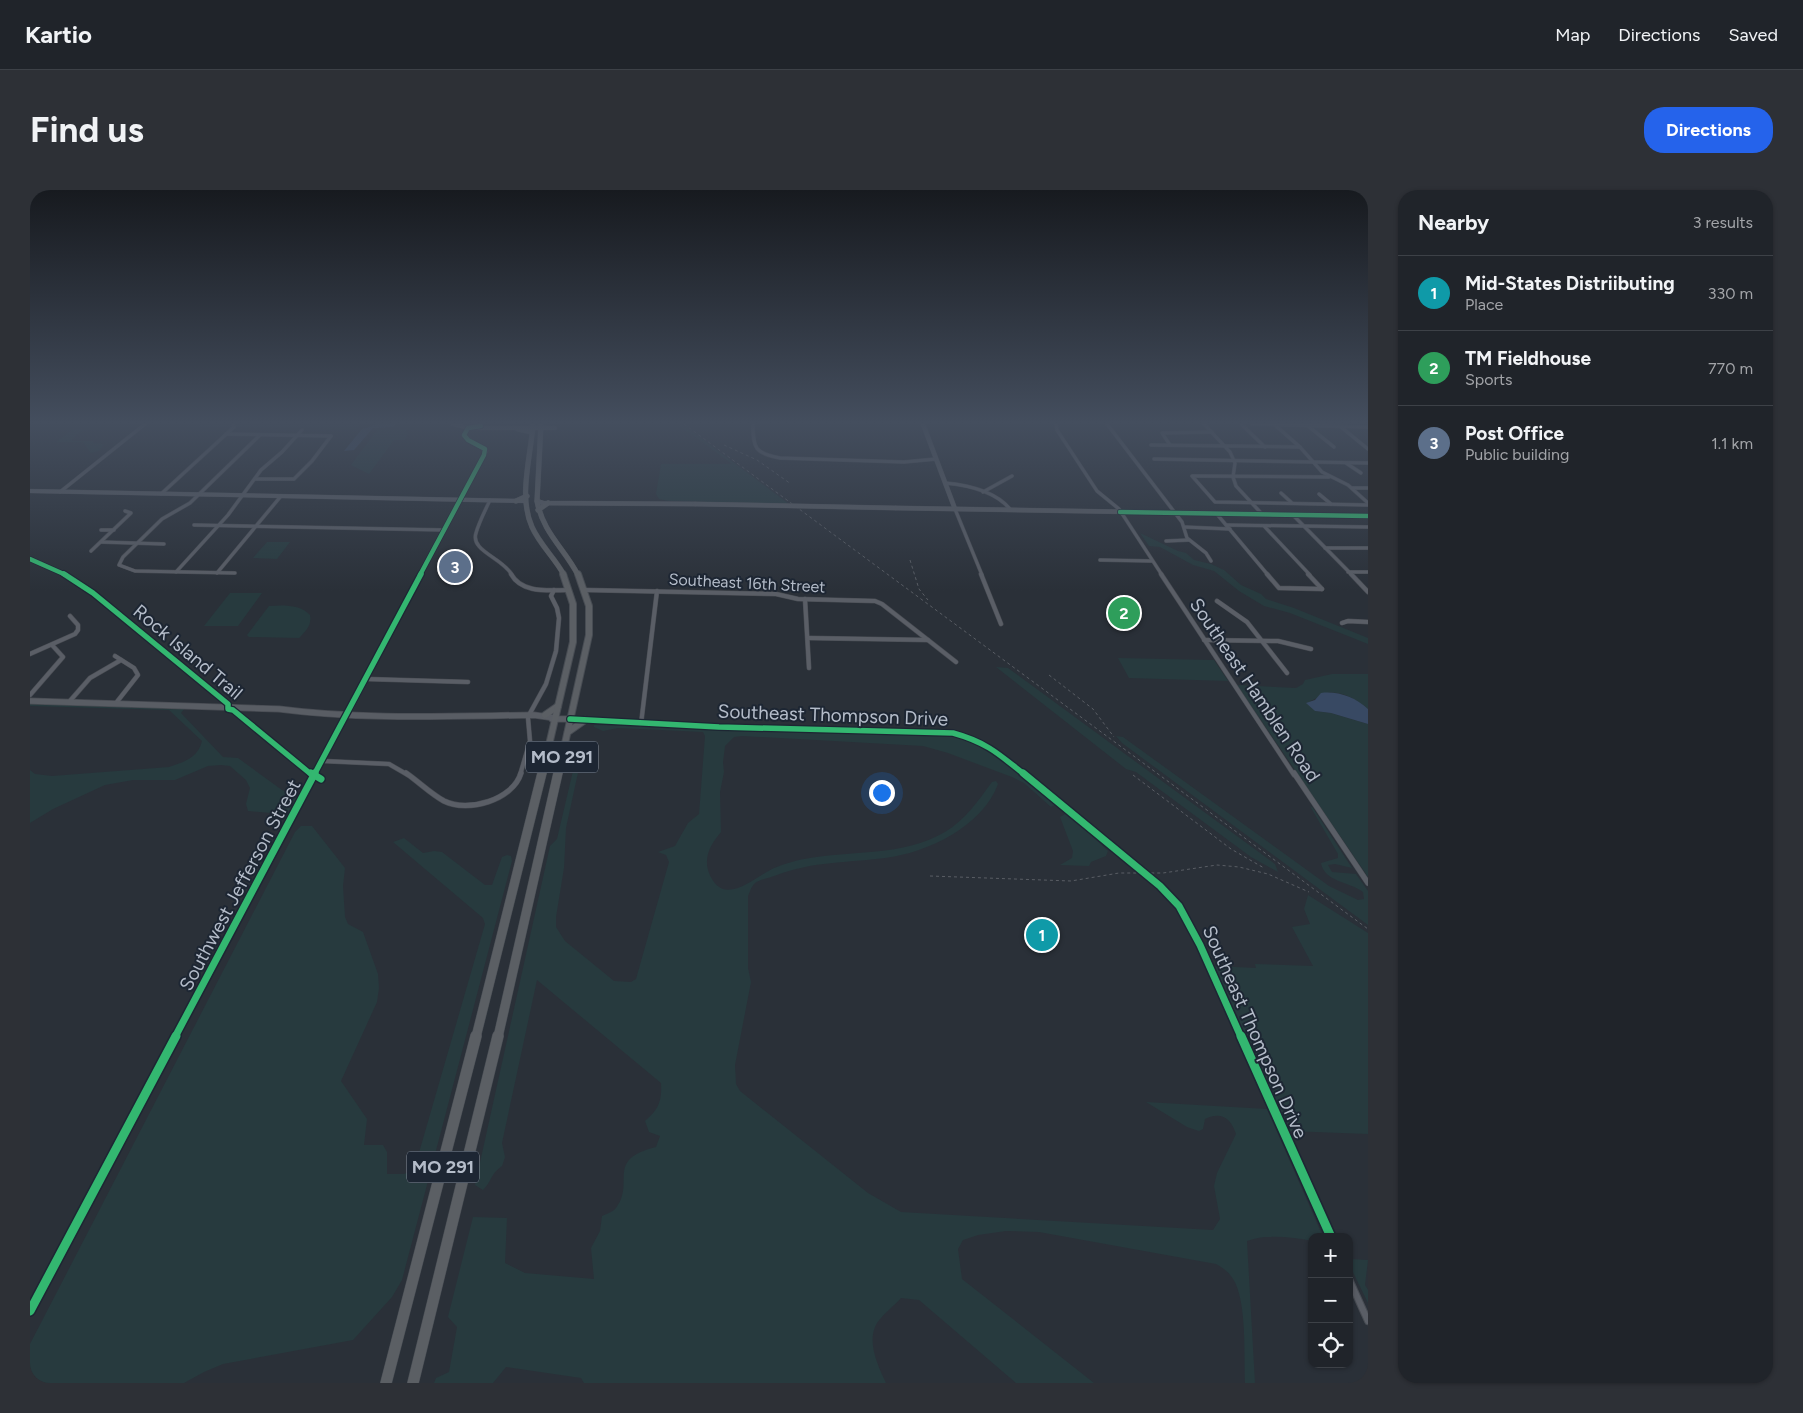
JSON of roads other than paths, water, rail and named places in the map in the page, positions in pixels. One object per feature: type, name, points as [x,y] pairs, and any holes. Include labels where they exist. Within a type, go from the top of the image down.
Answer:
[{"type":"highway","name":"MO 291","points":[[386,1383],[498,951],[553,729],[574,633],[574,609],[571,590],[563,571],[534,532],[528,515],[528,480]]},
{"type":"highway","name":"MO 291","points":[[413,1383],[516,963],[590,629],[589,604],[585,590],[571,563],[544,528],[538,510],[538,480]]},
{"type":"highway","points":[[516,501],[527,499]]},
{"type":"highway","points":[[538,510],[548,503]]},
{"type":"highway","points":[[553,729],[545,717],[558,706]]},
{"type":"highway","points":[[568,732],[585,720],[572,710]]},
{"type":"main road","points":[[944,480],[955,509]]},
{"type":"main road","points":[[527,499],[548,503],[615,502]]},
{"type":"main road","points":[[537,501],[1368,516]]},
{"type":"main road","points":[[30,701],[278,708],[318,714],[392,716],[474,714],[570,719]]},
{"type":"street","points":[[60,492],[75,480]]},
{"type":"street","points":[[161,494],[177,480]]},
{"type":"street","points":[[213,480],[190,502],[162,519],[123,557],[120,562],[121,567],[135,571],[235,573]]},
{"type":"street","points":[[176,572],[218,525],[254,480]]},
{"type":"street","name":"Southwest Jefferson Street","points":[[30,1311],[348,715],[471,480]]},
{"type":"street","points":[[983,492],[1005,480]]},
{"type":"street","name":"Southeast Hamblen Road","points":[[1089,480],[1096,491],[1116,506],[1368,883]]},
{"type":"street","points":[[1149,480],[1184,527],[1185,534],[1189,540],[1206,553],[1210,561]]},
{"type":"street","points":[[1195,480],[1215,502],[1368,504]]},
{"type":"street","points":[[1234,480],[1235,484],[1262,514]]},
{"type":"street","points":[[1336,480],[1351,488],[1368,504]]},
{"type":"street","points":[[945,483],[961,484],[983,492],[1004,502],[1010,510]]},
{"type":"street","points":[[1351,488],[1368,488]]},
{"type":"street","points":[[30,491],[516,501]]},
{"type":"street","points":[[1281,493],[1292,503]]},
{"type":"street","points":[[1320,494],[1331,504]]},
{"type":"street","points":[[217,573],[281,496]]},
{"type":"street","points":[[490,500],[475,532],[474,538],[477,546],[507,566],[512,578],[519,584],[530,588],[571,590]]},
{"type":"street","points":[[955,509],[963,524],[1001,624]]},
{"type":"street","points":[[91,551],[131,513],[125,512]]},
{"type":"street","points":[[1216,513],[1279,588],[1322,589],[1264,526]]},
{"type":"street","points":[[1292,514],[1368,592]]},
{"type":"street","points":[[194,525],[444,530]]},
{"type":"street","points":[[1226,525],[1368,528]]},
{"type":"street","points":[[1184,527],[1230,529]]},
{"type":"street","points":[[101,530],[114,530]]},
{"type":"street","points":[[1166,541],[1189,540]]},
{"type":"street","points":[[101,542],[164,544]]},
{"type":"street","points":[[1325,548],[1368,548]]},
{"type":"street","points":[[1100,560],[1152,561]]},
{"type":"street","points":[[1348,572],[1368,572]]},
{"type":"street","points":[[323,761],[389,764],[399,768],[445,802],[460,805],[478,804],[502,796],[519,779],[530,741],[527,726],[531,708],[544,690],[556,647],[559,618],[557,606],[550,596],[554,590]]},
{"type":"street","name":"Southeast 16th Street","points":[[585,590],[776,594],[805,599],[878,602],[928,640]]},
{"type":"street","points":[[640,724],[657,591]]},
{"type":"street","points":[[805,599],[809,668]]},
{"type":"street","points":[[1217,601],[1242,617],[1287,673]]},
{"type":"street","points":[[70,616],[78,625],[77,632]]},
{"type":"street","points":[[1342,623],[1348,621],[1368,622]]},
{"type":"street","points":[[30,654],[72,636],[77,632],[84,632]]},
{"type":"street","points":[[808,638],[928,640],[956,662]]},
{"type":"street","points":[[1204,640],[1289,643],[1311,649]]},
{"type":"street","points":[[30,695],[64,657],[52,644]]},
{"type":"street","points":[[115,656],[134,668],[138,675],[116,703]]},
{"type":"street","points":[[68,702],[92,677],[121,660]]},
{"type":"street","points":[[366,679],[468,682]]},
{"type":"street","name":"Southeast Thompson Drive","points":[[570,719],[640,724],[953,733],[975,738],[996,750],[1146,873],[1179,906],[1200,945],[1329,1233]]},
{"type":"street","points":[[1353,1288],[1368,1321]]},
{"type":"water","points":[[1321,693],[1340,694],[1358,701],[1368,709],[1368,724],[1331,713],[1315,711],[1306,703],[1315,700]]},
{"type":"railway","points":[[759,480],[1368,929]]},
{"type":"railway","points":[[785,480],[791,484]]},
{"type":"railway","points":[[910,560],[919,589],[928,600]]},
{"type":"railway","points":[[1049,675],[1093,709],[1114,737]]},
{"type":"railway","points":[[1133,775],[1231,849],[1264,868]]},
{"type":"railway","points":[[930,876],[1071,881],[1119,873],[1163,873],[1217,865],[1239,867],[1268,874],[1309,892]]},
{"type":"place","name":"Post Office","points":[[455,567]]},
{"type":"place","name":"TM Fieldhouse","points":[[1124,613]]},
{"type":"place","name":"Mid-States Distriibuting","points":[[1042,935]]}]
